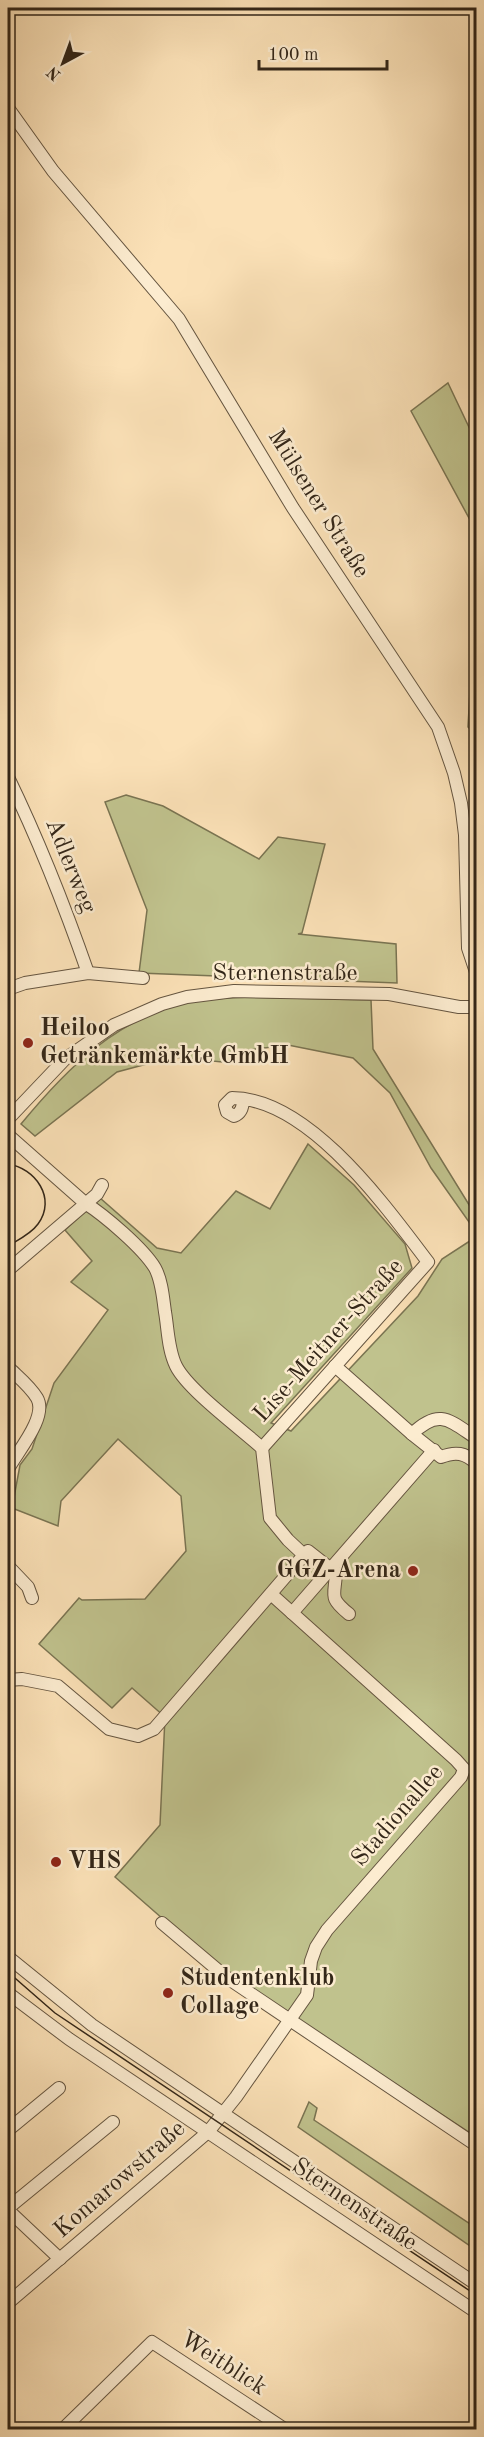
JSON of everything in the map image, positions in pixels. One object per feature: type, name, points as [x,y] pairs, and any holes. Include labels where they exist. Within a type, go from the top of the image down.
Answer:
[{"type":"street","name":"Mülsener Straße","points":[[8,108],[53,171],[179,319],[293,508],[438,727],[454,773],[461,803],[465,835],[468,948],[477,972]]},
{"type":"street","name":"Adlerweg","points":[[8,777],[69,918],[88,973]]},
{"type":"street","points":[[8,989],[25,983],[88,973],[143,978]]},
{"type":"street","name":"Sternenstraße","points":[[8,1119],[65,1059],[114,1025],[162,1004],[187,997],[234,992],[389,994],[459,1007],[477,1007]]},
{"type":"street","name":"Lise-Meitner-Straße","points":[[243,1099],[277,1109],[331,1147],[383,1202],[428,1263],[262,1448]]},
{"type":"street","points":[[8,1135],[97,1211],[145,1255],[155,1268],[161,1286],[171,1351],[176,1367],[196,1390],[262,1448],[270,1518],[288,1540],[336,1576],[333,1588],[335,1600],[349,1614]]},
{"type":"street","points":[[8,1270],[97,1194],[102,1185]]},
{"type":"street","points":[[335,1366],[441,1457],[457,1452],[465,1454],[477,1463]]},
{"type":"street","points":[[8,1367],[38,1399],[40,1411],[36,1424],[8,1469]]},
{"type":"street","points":[[412,1434],[427,1421],[439,1418],[456,1424],[477,1438]]},
{"type":"street","points":[[292,1613],[434,1450]]},
{"type":"street","points":[[8,1680],[21,1679],[58,1686],[109,1729],[138,1736],[154,1729],[306,1553]]},
{"type":"street","points":[[8,1566],[28,1587],[32,1598]]},
{"type":"street","name":"Stadionallee","points":[[271,1594],[464,1769],[461,1777],[327,1930],[316,1947],[311,1961],[307,1995],[291,2019]]},
{"type":"street","points":[[162,1923],[226,1977],[477,2145]]},
{"type":"street","name":"Sternenstraße","points":[[8,1957],[92,2025],[477,2284]]},
{"type":"street","name":"Sternenstraße","points":[[8,1993],[69,2039],[477,2312]]},
{"type":"street","points":[[208,2132],[291,2019]]},
{"type":"street","points":[[8,2130],[59,2088]]},
{"type":"street","name":"Komarowstraße","points":[[60,2259],[8,2209],[113,2121]]},
{"type":"street","name":"Komarowstraße","points":[[8,2303],[208,2132]]},
{"type":"street","name":"Weitblick","points":[[62,2430],[152,2342],[279,2428]]},
{"type":"green space","points":[[448,383],[476,442],[476,531],[411,411]]},
{"type":"green space","points":[[476,635],[476,731],[474,733],[468,727],[472,654]]},
{"type":"green space","points":[[126,795],[163,806],[259,859],[278,837],[325,844],[302,933],[298,934],[396,944],[397,983],[139,973],[147,910],[105,802]]},
{"type":"green space","points":[[247,997],[371,1000],[373,1049],[476,1216],[476,1232],[431,1168],[390,1093],[353,1058],[288,1045],[225,1053],[222,1062],[173,1057],[117,1072],[35,1136],[21,1124],[76,1065],[117,1032],[140,1019],[191,1001]]},
{"type":"green space","points":[[308,1144],[354,1185],[405,1244],[412,1268],[271,1423],[291,1431],[418,1296],[442,1259],[476,1237],[476,2137],[219,1968],[115,1877],[160,1825],[165,1717],[132,1688],[112,1708],[39,1644],[79,1598],[82,1600],[145,1599],[186,1551],[181,1496],[118,1439],[61,1501],[58,1526],[12,1508],[20,1465],[32,1449],[54,1383],[108,1310],[71,1282],[92,1261],[65,1230],[100,1198],[157,1248],[181,1253],[236,1191],[270,1209]]},
{"type":"green space","points":[[309,2102],[317,2108],[314,2120],[476,2228],[476,2250],[298,2127]]},
{"type":"tram line","points":[[8,1164],[27,1171],[34,1178],[44,1195],[45,1204],[43,1214],[35,1228],[8,1246]]},
{"type":"tram line","points":[[8,1972],[55,2013],[476,2295]]},
{"type":"place","name":"Heiloo Getränkemärkte GmbH","points":[[28,1043]]},
{"type":"place","name":"GGZ-Arena","points":[[413,1571]]},
{"type":"place","name":"VHS","points":[[56,1862]]},
{"type":"place","name":"Studentenklub Collage","points":[[168,1993]]}]
